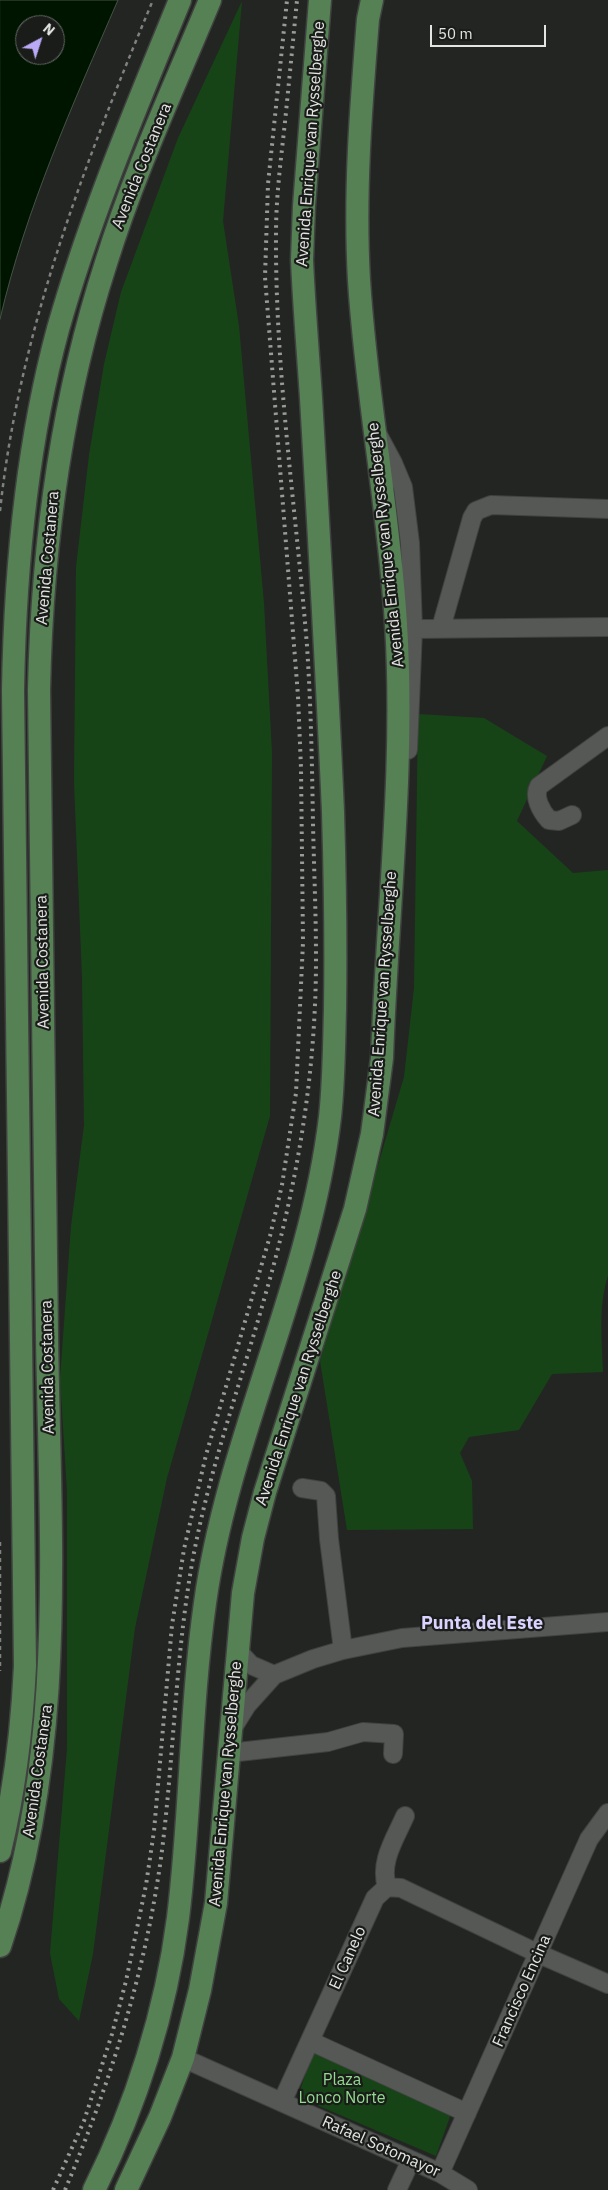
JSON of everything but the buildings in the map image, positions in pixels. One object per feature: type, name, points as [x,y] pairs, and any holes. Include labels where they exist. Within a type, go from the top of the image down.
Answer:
[{"type":"main road","name":"Avenida Costanera","points":[[0,1851],[15,1780],[21,1736],[25,1666],[13,701],[18,561],[35,434],[66,303],[80,257],[112,169],[180,0]]},
{"type":"main road","name":"Avenida Costanera","points":[[0,1946],[15,1897],[33,1817],[44,1748],[49,1679],[50,1588],[39,690],[41,626],[49,525],[61,444],[72,390],[103,271],[135,180],[210,0]]},
{"type":"main road","name":"Avenida Enrique van Rysselberghe","points":[[94,2190],[132,2102],[160,2006],[172,1952],[182,1887],[200,1642],[210,1570],[228,1491],[302,1253],[325,1152],[332,1094],[336,956],[334,847],[327,671],[302,260],[304,206],[320,0]]},
{"type":"main road","name":"Avenida Enrique van Rysselberghe","points":[[126,2190],[160,2117],[183,2058],[200,1990],[216,1903],[243,1593],[253,1538],[262,1501],[353,1217],[372,1134],[382,1058],[399,736],[396,622],[363,332],[357,206],[357,153],[368,19],[372,0]]},
{"type":"main road","points":[[132,2102],[156,2075],[183,2058],[169,2037],[160,2006]]},
{"type":"street","points":[[375,430],[393,463],[402,487],[410,542],[412,629],[408,750],[395,822]]},
{"type":"street","points":[[441,628],[472,518],[476,511],[491,505],[608,509]]},
{"type":"street","points":[[412,629],[608,627]]},
{"type":"street","points":[[572,815],[559,821],[549,820],[538,800],[536,791],[538,786],[608,736]]},
{"type":"street","points":[[302,1488],[321,1491],[326,1496],[328,1539],[344,1650]]},
{"type":"street","points":[[231,1731],[248,1705],[274,1675],[313,1659],[344,1650],[402,1638],[608,1622]]},
{"type":"street","points":[[239,1652],[251,1665],[274,1675]]},
{"type":"street","points":[[229,1753],[328,1742],[363,1732],[394,1734],[393,1754]]},
{"type":"street","name":"Francisco Encina","points":[[440,2173],[589,1839],[608,1813]]},
{"type":"street","points":[[405,1816],[385,1865],[384,1871],[387,1887],[401,1888],[539,1954],[608,1984]]},
{"type":"street","name":"El Canelo","points":[[282,2102],[375,1898],[387,1887]]},
{"type":"street","points":[[310,2041],[467,2113]]},
{"type":"street","name":"Rafael Sotomayor","points":[[183,2058],[440,2173],[468,2190]]},
{"type":"street","points":[[396,2190],[410,2160]]},
{"type":"path","points":[[0,1542],[0,1671]]},
{"type":"green space","points":[[242,1],[223,221],[239,326],[264,603],[272,753],[270,1116],[167,1478],[135,1628],[93,1954],[79,2021],[59,1999],[50,1953],[67,1749],[67,1491],[60,1379],[71,1226],[84,1125],[82,977],[74,782],[76,567],[89,455],[104,364],[121,292],[178,138]]},
{"type":"green space","points":[[418,714],[484,718],[547,756],[517,821],[573,873],[608,870],[608,1276],[602,1311],[603,1372],[552,1374],[519,1430],[469,1437],[460,1453],[472,1481],[473,1529],[347,1530],[320,1361],[404,1077],[414,988]]},
{"type":"green space","name":"Plaza Lonco Norte","points":[[313,2050],[452,2111],[436,2156],[298,2097]]},
{"type":"shaded area","points":[[0,0],[118,0],[52,157],[23,237],[0,319]]},
{"type":"railway","points":[[53,2190],[84,2121],[112,2034],[126,1981],[146,1885],[154,1831],[172,1625],[184,1549],[206,1455],[270,1236],[282,1185],[296,1093],[303,942],[301,768],[298,696],[265,277],[268,184],[287,0]]},
{"type":"railway","points":[[65,2190],[111,2069],[146,1944],[161,1858],[178,1670],[193,1558],[208,1490],[257,1323],[288,1208],[309,1084],[313,1043],[316,959],[310,713],[307,646],[282,388],[276,234],[279,178],[297,0]]},
{"type":"district","name":"Punta del Este","points":[[482,1624]]}]
